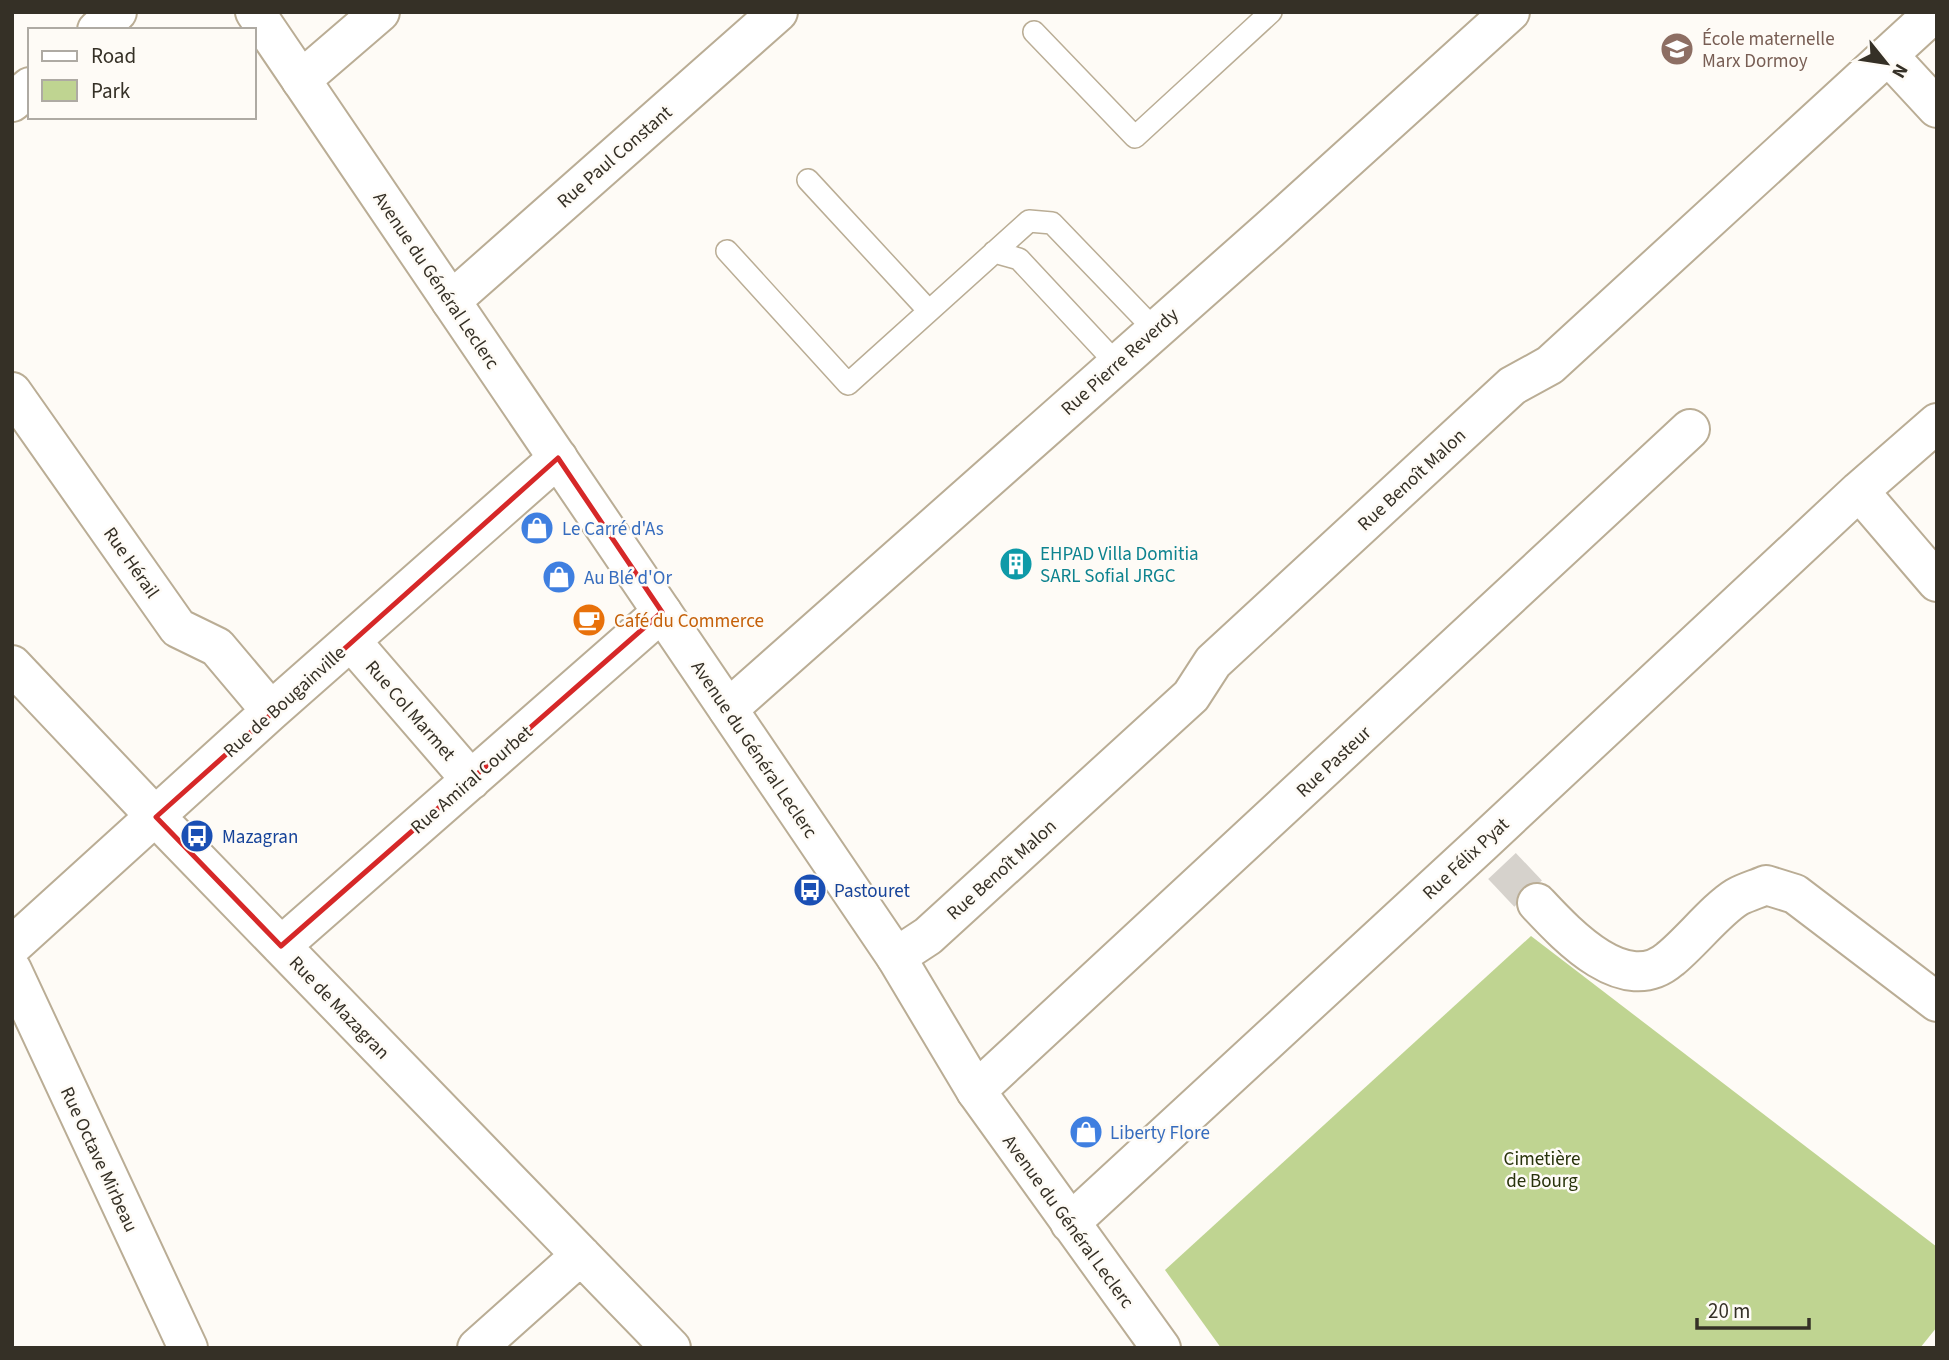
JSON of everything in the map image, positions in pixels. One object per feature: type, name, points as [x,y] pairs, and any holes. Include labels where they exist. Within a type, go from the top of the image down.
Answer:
[{"type":"street","points":[[99,28],[117,12]]},
{"type":"street","name":"Avenue du Général Leclerc","points":[[255,12],[896,957],[976,1091],[1161,1348]]},
{"type":"street","points":[[301,80],[380,12]]},
{"type":"street","name":"Rue Paul Constant","points":[[451,301],[778,12]]},
{"type":"street","name":"Rue Benoît Malon","points":[[896,957],[928,936],[1191,696],[1213,662],[1512,386],[1550,365],[1936,12]]},
{"type":"street","name":"Rue Pierre Reverdy","points":[[728,709],[1155,330],[1503,14]]},
{"type":"street","points":[[1888,55],[1937,108]]},
{"type":"street","points":[[12,102],[28,89]]},
{"type":"street","name":"Rue Hérail","points":[[12,392],[178,628],[217,647],[271,711]]},
{"type":"street","name":"Rue Félix Pyat","points":[[1070,1223],[1492,855],[1859,491],[1937,423]]},
{"type":"street","name":"Rue Pasteur","points":[[976,1091],[1690,429]]},
{"type":"street","name":"Rue de Bougainville","points":[[12,946],[271,711],[558,458]]},
{"type":"street","points":[[1859,491],[1937,582]]},
{"type":"street","name":"Rue Amiral Courbet","points":[[281,946],[662,612]]},
{"type":"street","name":"Rue Col Marmet","points":[[351,641],[471,780]]},
{"type":"street","name":"Rue de Mazagran","points":[[12,665],[671,1348]]},
{"type":"street","points":[[1538,903],[1565,932],[1608,964],[1638,973],[1668,962],[1735,898],[1766,885],[1795,894],[1937,1002]]},
{"type":"street","name":"Rue Octave Mirbeau","points":[[12,970],[188,1348]]},
{"type":"street","points":[[477,1348],[581,1255]]},
{"type":"lane","points":[[1034,32],[1135,136],[1271,12]]},
{"type":"lane","points":[[808,180],[929,310]]},
{"type":"lane","points":[[727,251],[848,384],[1029,221],[1052,223],[1155,330]]},
{"type":"lane","points":[[994,252],[1019,259],[1117,364]]},
{"type":"highlighted area","points":[[558,458],[662,612],[281,946],[156,817]]},
{"type":"green space","name":"Cimetière de Bourg","points":[[1531,936],[1937,1247],[1937,1327],[1920,1348],[1221,1348],[1165,1270]]},
{"type":"tunnel","points":[[1502,866],[1537,903]]},
{"type":"place","name":"École maternelle Marx Dormoy","points":[[1677,49]]},
{"type":"place","name":"Le Carré d'As","points":[[537,528]]},
{"type":"place","name":"EHPAD Villa Domitia SARL Sofial JRGC","points":[[1016,564]]},
{"type":"place","name":"Au Blé d'Or","points":[[559,577]]},
{"type":"place","name":"Café du Commerce","points":[[589,620]]},
{"type":"place","name":"Mazagran","points":[[197,836]]},
{"type":"place","name":"Pastouret","points":[[810,890]]},
{"type":"place","name":"Liberty Flore","points":[[1086,1132]]}]
